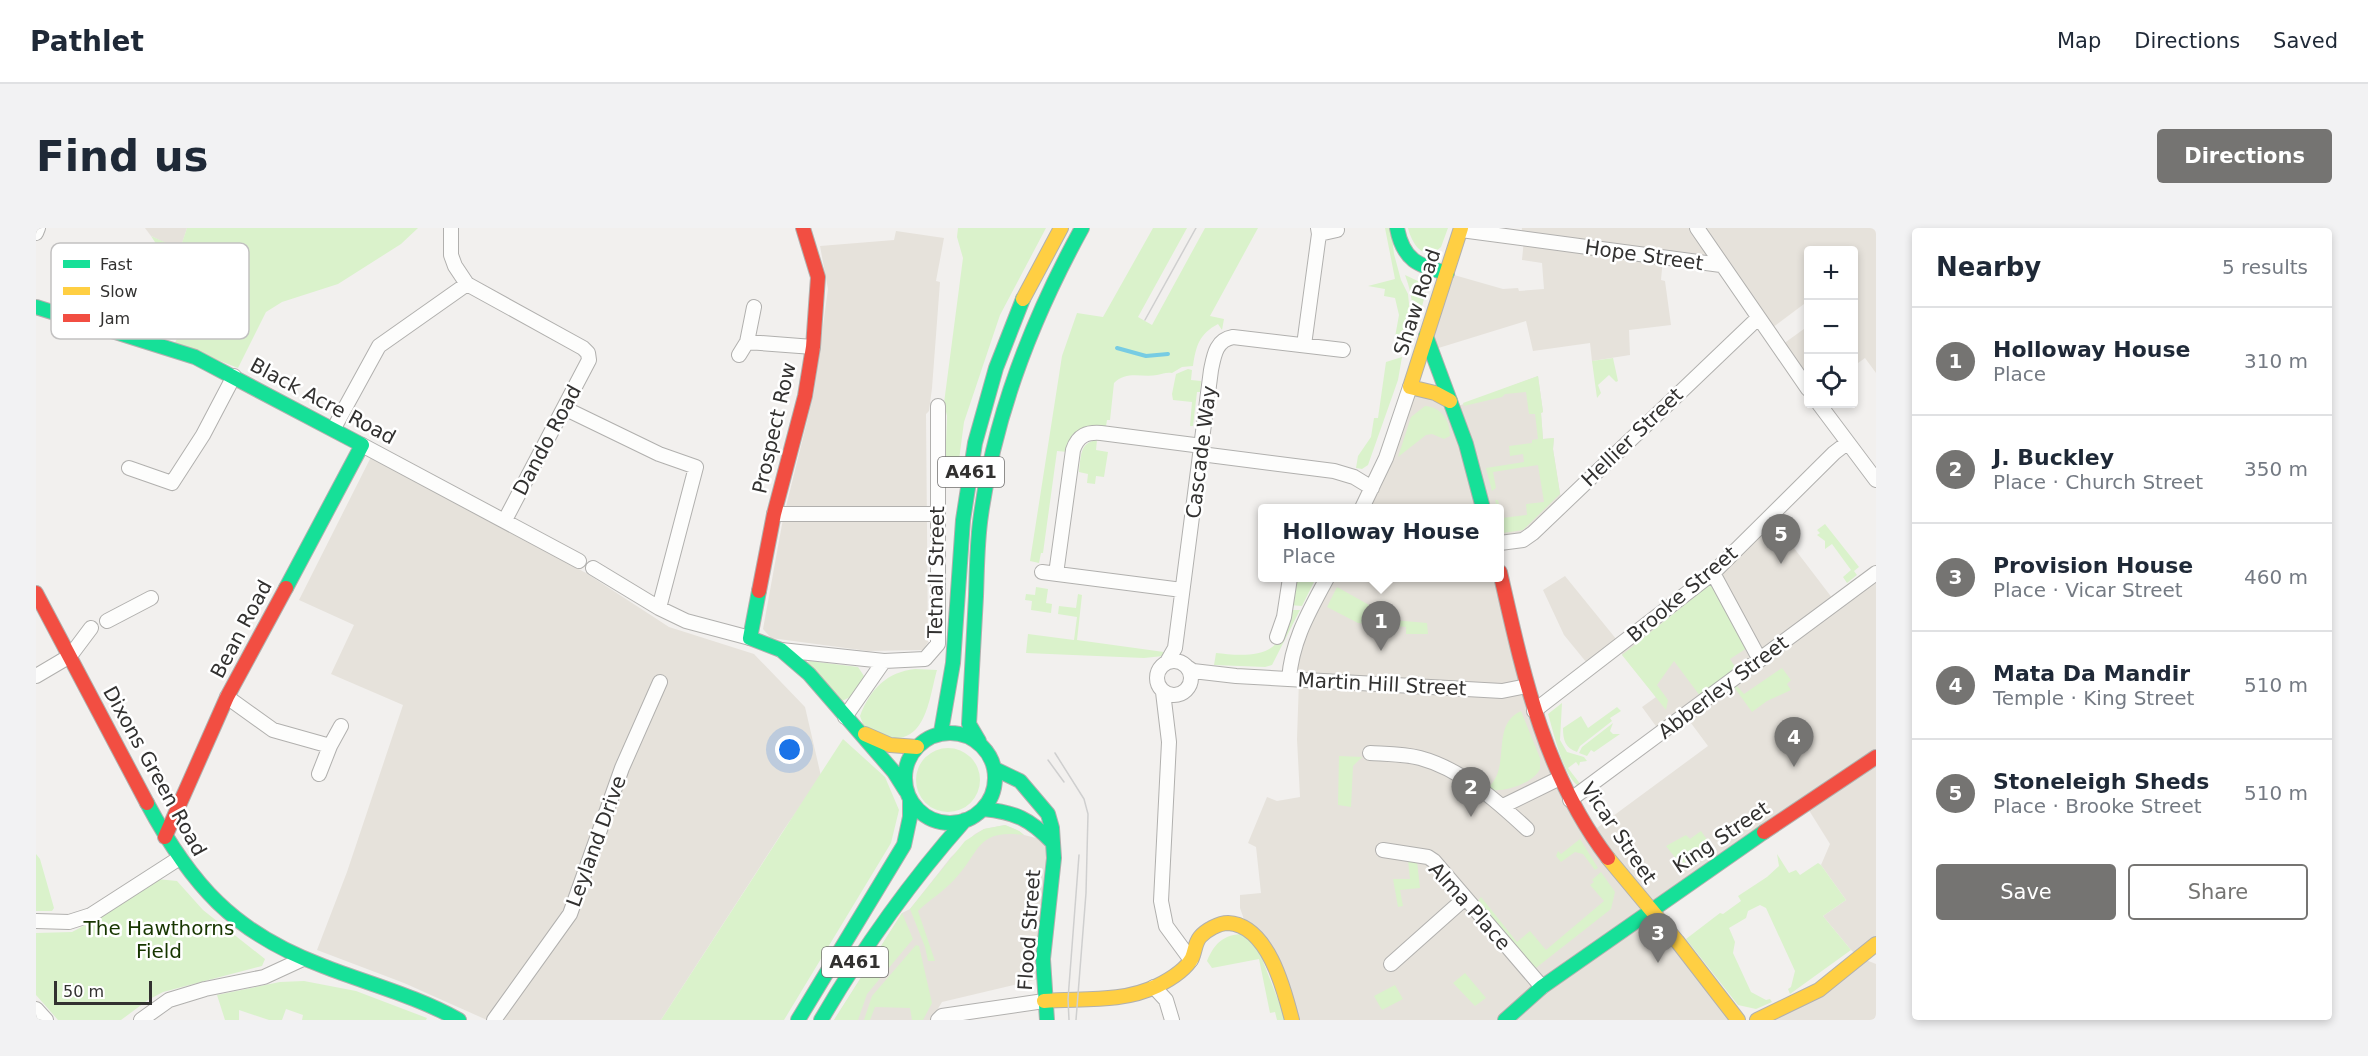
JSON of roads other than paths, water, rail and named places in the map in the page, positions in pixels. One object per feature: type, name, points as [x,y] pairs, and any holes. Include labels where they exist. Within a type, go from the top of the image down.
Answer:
[{"type":"main road","name":"Prospect Row","points":[[750,638],[774,514],[806,396],[813,347],[818,277],[804,228]]},
{"type":"main road","name":"A461","points":[[940,732],[950,683],[963,519],[976,441],[987,396],[1027,286],[1060,228]]},
{"type":"main road","name":"A461","points":[[995,769],[987,750],[969,724],[981,517],[1008,393],[1040,311],[1063,261],[1082,228]]},
{"type":"main road","points":[[1397,228],[1401,244],[1410,260],[1427,268],[1447,273]]},
{"type":"main road","name":"Shaw Road","points":[[1410,387],[1461,229]]},
{"type":"main road","name":"Black Acre Road","points":[[36,307],[51,312]]},
{"type":"main road","points":[[1426,336],[1466,444],[1482,504]]},
{"type":"main road","name":"Black Acre Road","points":[[138,339],[195,357],[334,428],[362,445]]},
{"type":"main road","points":[[1410,387],[1435,393],[1450,401]]},
{"type":"main road","name":"Bean Road","points":[[165,837],[227,697],[362,445]]},
{"type":"main road","name":"Vicar Street","points":[[1502,582],[1534,711],[1570,800],[1612,864],[1688,954],[1738,1020]]},
{"type":"main road","name":"Dixons Green Road","points":[[36,593],[165,837],[178,859],[202,890],[230,917],[264,939],[303,959],[429,1004],[459,1020]]},
{"type":"main road","points":[[750,638],[781,650],[809,674],[894,772],[908,795]]},
{"type":"main road","points":[[849,722],[874,740],[894,747],[917,747],[929,737],[940,732],[963,733],[979,741]]},
{"type":"main road","name":"A461","points":[[798,1020],[901,851],[908,832],[908,761],[917,747]]},
{"type":"main road","name":"King Street","points":[[1505,1020],[1542,987],[1649,910],[1876,757]]},
{"type":"main road","points":[[983,809],[996,784],[995,769]]},
{"type":"main road","name":"Flood Street","points":[[995,769],[1020,781],[1048,814],[1052,828],[1054,858],[1043,959],[1047,1020]]},
{"type":"main road","name":"A461","points":[[908,795],[920,815],[933,822],[949,824],[965,820]]},
{"type":"main road","name":"A461","points":[[821,1020],[881,922],[914,878],[965,820],[983,809]]},
{"type":"main road","name":"Flood Street","points":[[983,809],[1008,811],[1031,821],[1052,842]]},
{"type":"main road","points":[[1044,1001],[1125,996],[1154,987],[1175,975],[1191,960],[1195,943],[1213,927],[1224,922],[1246,927],[1259,939],[1280,980],[1292,1020]]},
{"type":"main road","points":[[1757,1020],[1819,990],[1876,944]]},
{"type":"main road","points":[[1860,958],[1876,964]]},
{"type":"street","points":[[36,233],[38,228]]},
{"type":"street","points":[[334,428],[379,346],[467,284],[455,266],[451,255],[451,228]]},
{"type":"street","points":[[1696,228],[1718,256],[1721,265],[1804,382]]},
{"type":"street","name":"Hope Street","points":[[1461,229],[1721,265]]},
{"type":"street","points":[[1304,345],[1318,231],[1337,230]]},
{"type":"street","name":"Dando Road","points":[[467,284],[583,348],[590,360],[505,520]]},
{"type":"street","points":[[739,355],[747,342],[754,307]]},
{"type":"street","name":"Hellier Street","points":[[1504,542],[1523,540],[1533,533],[1758,318]]},
{"type":"street","name":"Cascade Way","points":[[1179,664],[1175,648],[1211,370],[1217,346],[1233,337],[1342,350]]},
{"type":"street","points":[[747,342],[813,347]]},
{"type":"street","points":[[129,468],[172,483],[202,435],[234,376]]},
{"type":"street","points":[[1364,504],[1386,458],[1410,387]]},
{"type":"street","name":"Tetnall Street","points":[[781,650],[884,661],[925,659],[938,644],[938,406]]},
{"type":"street","points":[[564,408],[659,454],[696,466],[659,608]]},
{"type":"street","points":[[1822,408],[1876,480]]},
{"type":"street","points":[[1182,590],[1049,573],[1073,450],[1076,442],[1083,435],[1090,432],[1101,433],[1334,471],[1354,477],[1372,488]]},
{"type":"street","name":"Brooke Street","points":[[1534,711],[1713,573],[1834,453],[1847,443]]},
{"type":"street","name":"Black Acre Road","points":[[362,445],[579,561]]},
{"type":"street","points":[[774,514],[938,514]]},
{"type":"street","points":[[593,568],[659,608],[686,621],[750,638]]},
{"type":"street","points":[[1713,573],[1760,660]]},
{"type":"street","name":"Abberley Street","points":[[1570,800],[1876,573]]},
{"type":"street","points":[[1277,637],[1284,617],[1289,582]]},
{"type":"street","points":[[1289,679],[1291,657],[1299,633],[1325,582]]},
{"type":"street","points":[[107,621],[151,598]]},
{"type":"street","points":[[36,676],[70,656],[91,628]]},
{"type":"street","points":[[849,722],[884,661]]},
{"type":"street","points":[[1169,742],[1178,707],[1191,678],[1179,664],[1159,669],[1157,675],[1158,685],[1163,692],[1169,742],[1161,901],[1166,926],[1191,960]]},
{"type":"street","name":"Martin Hill Street","points":[[1179,664],[1193,671],[1236,676],[1502,691],[1527,686]]},
{"type":"street","name":"Martin Hill Street","points":[[1163,692],[1175,696],[1186,690],[1236,676]]},
{"type":"street","name":"Leyland Drive","points":[[494,1020],[570,914],[622,768],[660,682]]},
{"type":"street","points":[[227,697],[273,730],[330,746]]},
{"type":"street","points":[[319,774],[341,726]]},
{"type":"street","points":[[1370,753],[1418,758],[1446,767],[1503,806],[1527,829]]},
{"type":"street","points":[[1503,806],[1560,778]]},
{"type":"street","name":"Alma Place","points":[[1383,850],[1428,857],[1542,987]]},
{"type":"street","points":[[36,921],[69,922],[91,915],[178,859]]},
{"type":"street","points":[[1391,964],[1464,899]]},
{"type":"street","points":[[141,1020],[169,1000],[205,989],[264,976],[303,959]]},
{"type":"street","points":[[1154,987],[1166,1000],[1172,1020]]},
{"type":"street","points":[[938,1020],[942,1017],[1044,1001]]},
{"type":"street","points":[[36,1009],[46,1020]]},
{"type":"waterway","points":[[1117,348],[1146,356],[1168,354]]},
{"type":"tram line","points":[[1145,320],[1196,228]]},
{"type":"tram line","points":[[1055,753],[1084,799],[1088,814],[1086,893],[1076,1020]]},
{"type":"tram line","points":[[1048,760],[1064,782]]},
{"type":"tram line","points":[[1069,1020],[1068,999],[1079,855]]},
{"type":"place","name":"Stoneleigh Sheds","points":[[1781,564]]},
{"type":"place","name":"Holloway House","points":[[1381,651]]},
{"type":"place","name":"Mata Da Mandir","points":[[1794,767]]},
{"type":"place","name":"J. Buckley","points":[[1471,817]]},
{"type":"place","name":"Provision House","points":[[1658,963]]},
{"type":"park label","name":"The Hawthorns Field","points":[[159,940]]}]
